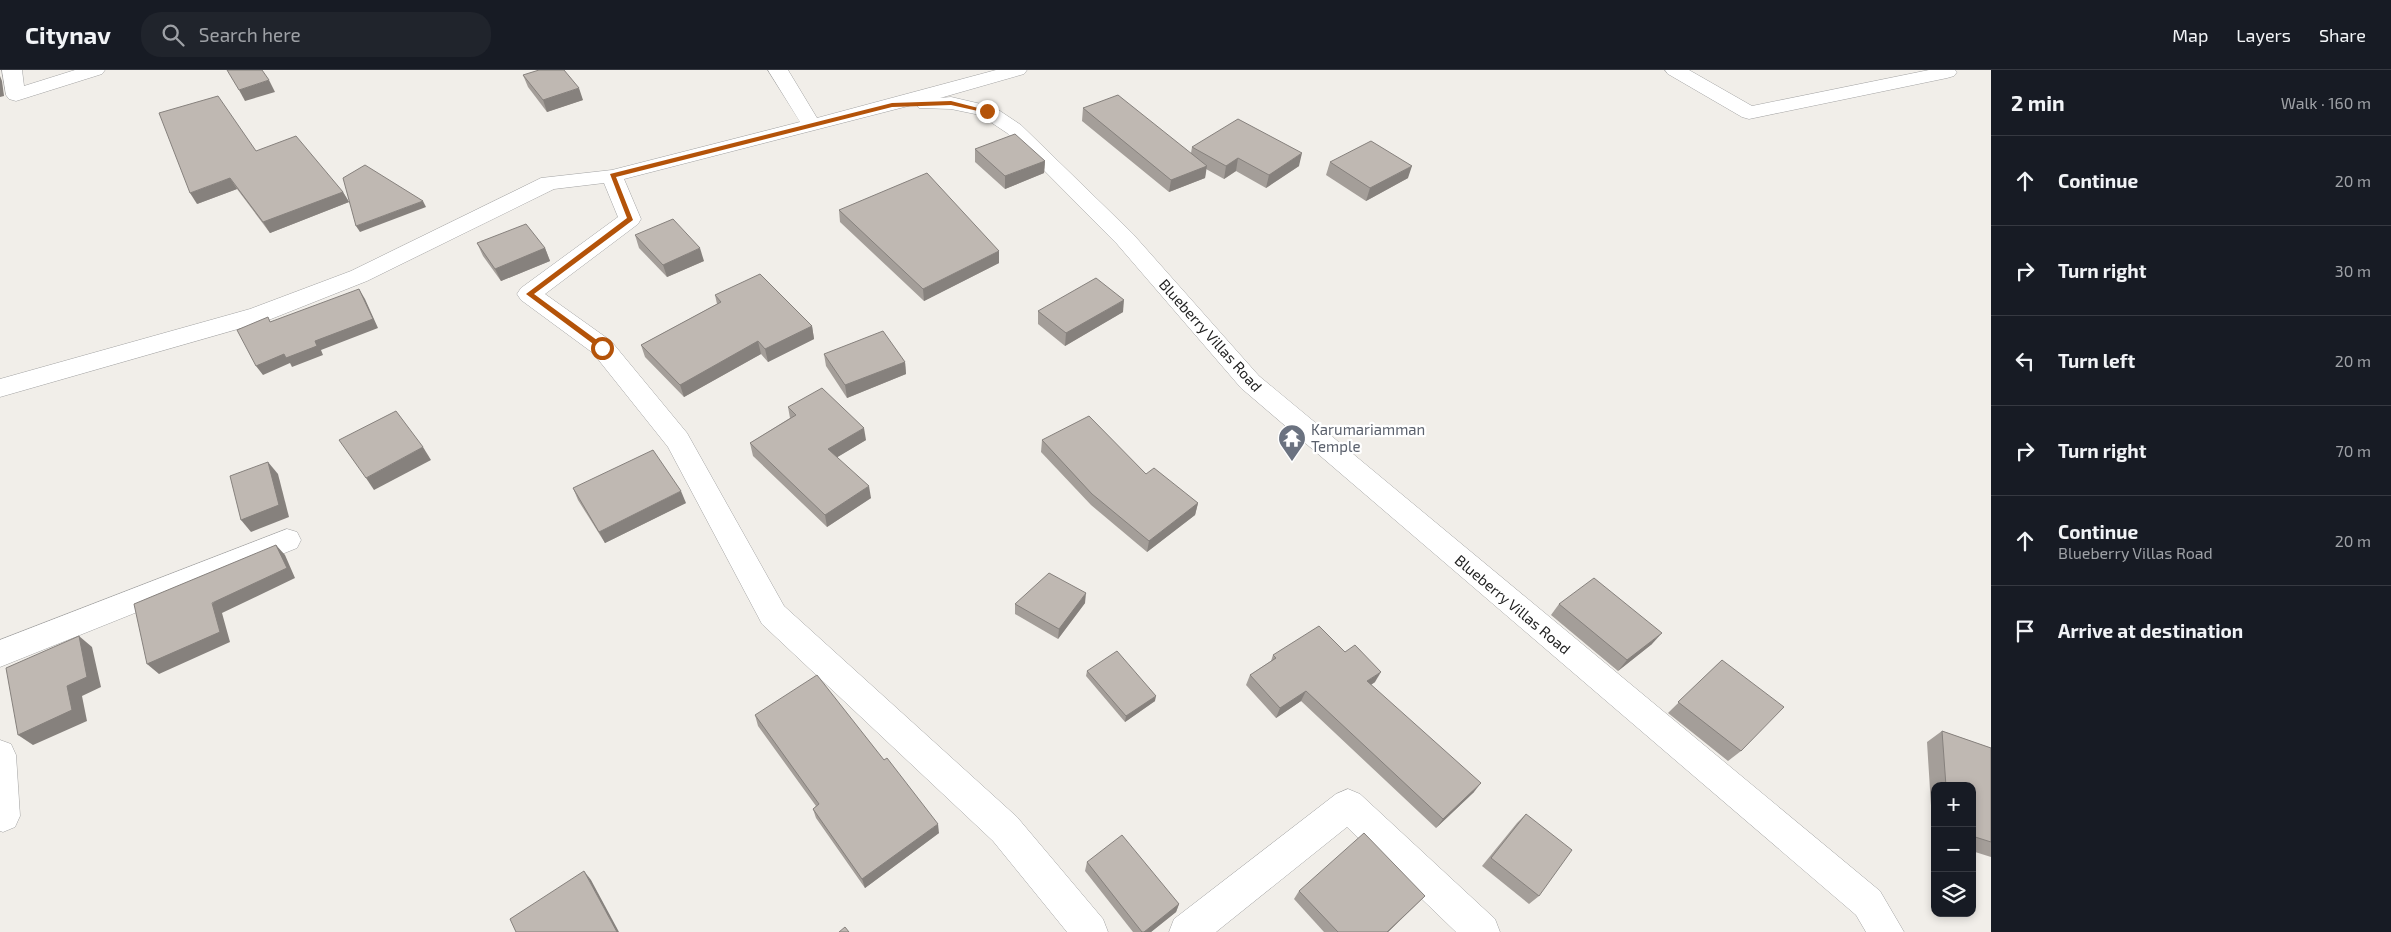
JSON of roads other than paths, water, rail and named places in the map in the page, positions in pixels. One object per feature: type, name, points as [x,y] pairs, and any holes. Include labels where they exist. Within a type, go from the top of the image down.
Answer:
[{"type":"street","points":[[12,70],[16,95],[95,70]]},
{"type":"street","points":[[778,70],[811,124]]},
{"type":"street","points":[[0,388],[258,315],[359,276],[549,182],[612,176],[892,105],[1017,70]]},
{"type":"street","points":[[1675,70],[1749,113],[1948,71]]},
{"type":"street","name":"Blueberry Villas Road","points":[[892,105],[951,103],[987,111],[1014,129],[1125,239],[1250,382],[1868,903],[1886,932]]},
{"type":"street","points":[[612,176],[630,219],[529,294],[602,348],[678,440],[772,615],[1005,829],[1090,932]]},
{"type":"street","points":[[0,654],[287,540]]},
{"type":"street","points":[[0,755],[3,816]]},
{"type":"street","points":[[1187,932],[1348,805],[1482,932]]},
{"type":"place","name":"Karumariamman Temple","points":[[1292,462]]}]
